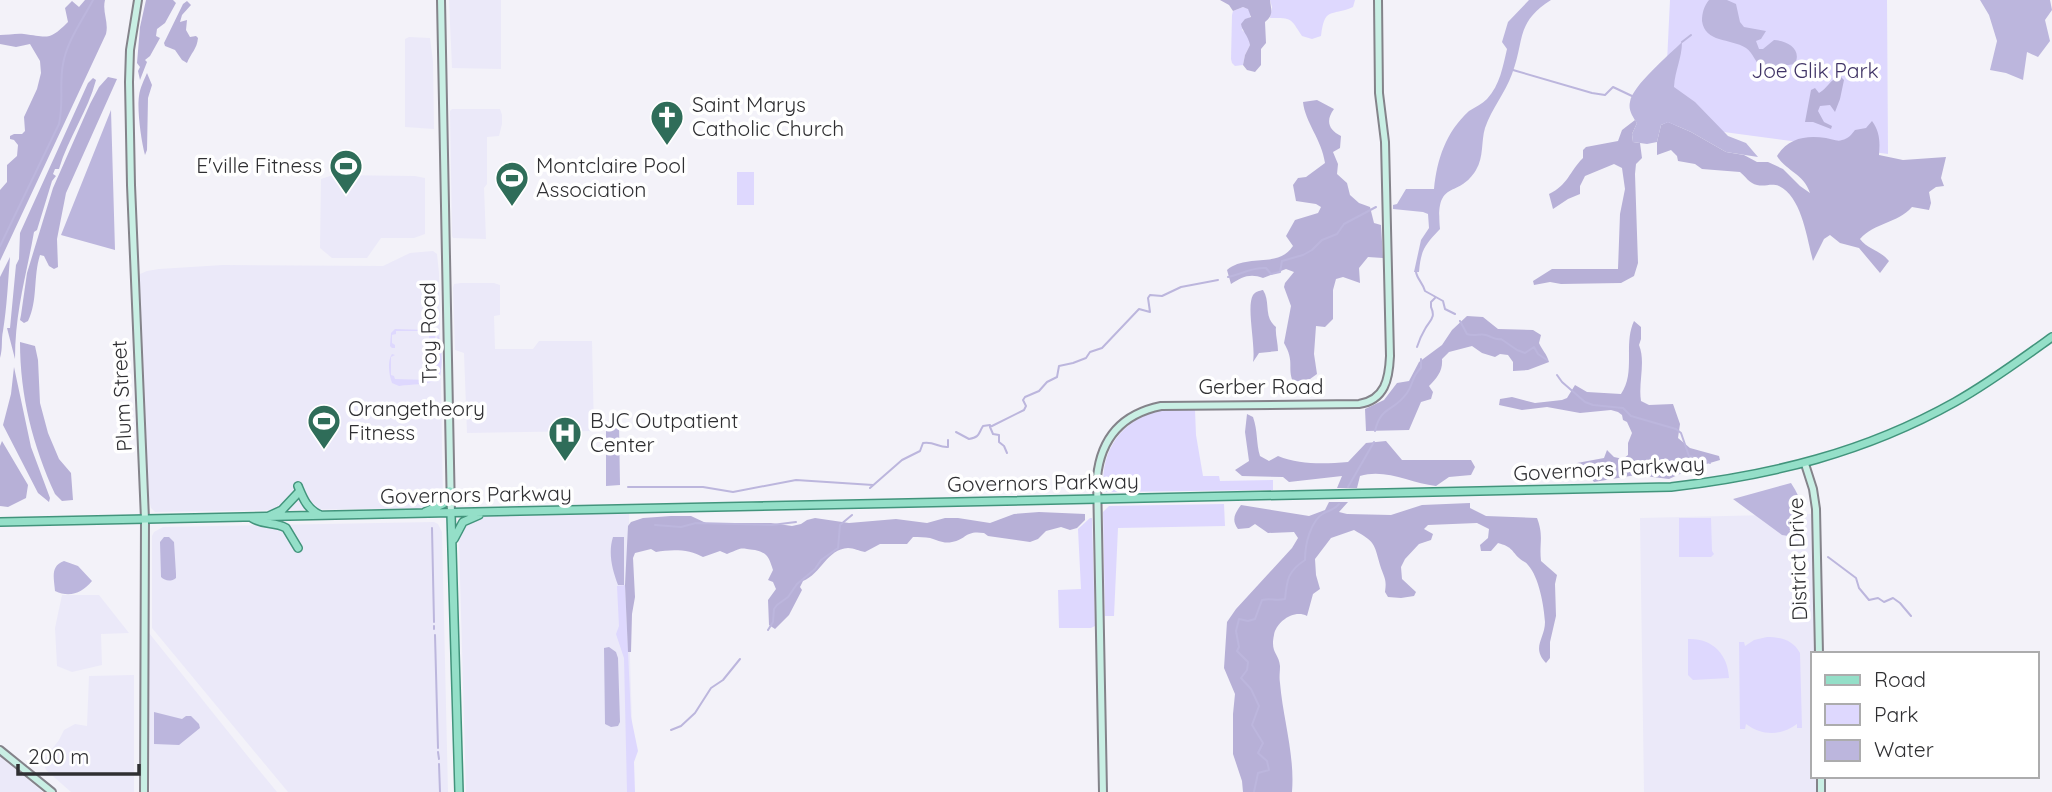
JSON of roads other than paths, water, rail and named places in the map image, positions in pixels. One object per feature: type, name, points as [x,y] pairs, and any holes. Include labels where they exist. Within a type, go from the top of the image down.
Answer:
[{"type":"main road","name":"Governors Parkway","points":[[0,522],[1641,489],[1722,481],[1805,464],[1898,430],[1954,403],[2005,372],[2052,337]]},
{"type":"main road","points":[[266,517],[282,510],[298,489],[310,509],[324,516]]},
{"type":"main road","points":[[422,514],[443,504],[450,491]]},
{"type":"main road","points":[[452,542],[463,522],[485,513]]},
{"type":"main road","name":"Troy Road","points":[[451,514],[459,792]]},
{"type":"main road","points":[[251,518],[286,528],[298,548]]},
{"type":"street","name":"Plum Street","points":[[138,0],[130,50],[129,82],[145,519],[144,792]]},
{"type":"street","name":"Troy Road","points":[[441,0],[451,514]]},
{"type":"street","name":"Gerber Road","points":[[1103,792],[1099,466],[1105,445],[1116,429],[1145,410],[1168,405],[1359,404],[1374,398],[1384,389],[1389,378],[1385,142],[1379,93],[1378,0]]},
{"type":"street","name":"District Drive","points":[[1805,464],[1816,509],[1819,652]]},
{"type":"street","points":[[0,750],[52,792]]},
{"type":"water","points":[[1529,0],[1551,0],[1532,16],[1526,25],[1512,74],[1485,128],[1479,165],[1462,185],[1444,195],[1439,213],[1440,229],[1425,248],[1419,272],[1414,272],[1421,240],[1429,228],[1428,214],[1393,209],[1393,205],[1397,204],[1406,189],[1434,189],[1437,167],[1449,137],[1461,119],[1487,99],[1495,88],[1507,49],[1502,42],[1508,22]]},
{"type":"water","points":[[1709,0],[1727,0],[1736,4],[1740,22],[1744,27],[1766,31],[1761,39],[1756,41],[1759,49],[1774,40],[1784,42],[1797,54],[1795,64],[1762,69],[1746,48],[1713,37],[1704,28],[1702,21]]},
{"type":"water","points":[[1980,0],[2050,0],[2052,10],[2045,20],[2050,41],[2038,57],[2027,52],[2023,80],[1990,70],[1997,41],[1989,15]]},
{"type":"water","points":[[1682,42],[1674,87],[1695,102],[1728,136],[1746,143],[1758,157],[1726,152],[1668,122],[1661,125],[1657,142],[1633,142],[1632,134],[1637,123],[1630,108],[1632,95],[1660,62]]},
{"type":"water","points":[[111,110],[115,250],[61,235]]},
{"type":"water","points":[[619,423],[620,485],[606,486],[606,424]]},
{"type":"water","points":[[1791,483],[1803,510],[1801,538],[1782,535],[1733,499]]},
{"type":"water","points":[[164,537],[169,537],[174,542],[176,578],[170,580],[161,577],[160,542]]},
{"type":"water","points":[[613,537],[624,537],[624,585],[618,585],[612,567]]},
{"type":"water","points":[[64,561],[78,566],[92,581],[84,589],[66,594],[55,591],[55,569]]},
{"type":"water","points":[[609,647],[616,652],[618,658],[620,722],[618,726],[611,727],[605,724],[604,648]]},
{"type":"water","points":[[154,712],[182,719],[191,716],[200,728],[179,745],[154,744]]},
{"type":"waterway","points":[[0,246],[59,124],[65,56],[71,39],[93,0]]},
{"type":"waterway","points":[[1682,42],[1691,35]]},
{"type":"waterway","points":[[1513,70],[1592,93],[1605,95],[1613,87],[1632,96]]},
{"type":"waterway","points":[[1228,277],[1261,268],[1266,268],[1271,274],[1280,272],[1282,261],[1312,250],[1322,240],[1337,234],[1344,224],[1376,207]]},
{"type":"waterway","points":[[1416,272],[1425,291],[1443,301],[1445,309],[1455,314]]},
{"type":"waterway","points":[[1007,453],[999,442],[999,435],[993,434],[990,427],[1024,410],[1025,397],[1039,391],[1047,382],[1057,377],[1059,366],[1086,358],[1090,352],[1102,348],[1139,309],[1150,312],[1150,295],[1162,296],[1181,287],[1218,280]]},
{"type":"waterway","points":[[1417,347],[1433,316],[1431,302],[1435,298]]},
{"type":"waterway","points":[[1460,321],[1467,334],[1501,339],[1525,353],[1534,347],[1538,354],[1547,360]]},
{"type":"waterway","points":[[1375,431],[1384,413],[1407,393],[1421,368],[1421,359]]},
{"type":"waterway","points":[[1557,375],[1585,402],[1623,408],[1631,416],[1676,429],[1681,433],[1689,456],[1710,463]]},
{"type":"waterway","points":[[956,432],[969,439],[977,436],[983,426],[990,425]]},
{"type":"waterway","points":[[870,488],[902,460],[920,451],[923,443],[948,447],[948,440]]},
{"type":"waterway","points":[[1348,487],[1374,442]]},
{"type":"waterway","points":[[628,487],[703,487],[733,492],[796,480],[873,485]]},
{"type":"waterway","points":[[1254,792],[1258,773],[1269,770],[1267,761],[1258,753],[1263,743],[1252,725],[1259,706],[1251,689],[1241,678],[1247,670],[1248,662],[1237,651],[1239,647],[1236,631],[1239,619],[1255,619],[1262,600],[1285,599],[1289,576],[1305,560],[1312,527],[1319,517],[1339,504]]},
{"type":"waterway","points":[[768,630],[777,605],[788,597],[821,560],[838,548],[840,525],[852,515]]},
{"type":"waterway","points":[[655,525],[681,527],[696,523],[772,525],[796,522]]},
{"type":"waterway","points":[[432,528],[434,622]]},
{"type":"waterway","points":[[1828,557],[1856,578],[1859,588],[1869,600],[1878,598],[1884,602],[1893,598],[1911,616]]},
{"type":"waterway","points":[[435,635],[438,748]]},
{"type":"waterway","points":[[671,730],[681,726],[695,713],[711,688],[723,680],[740,659]]},
{"type":"waterway","points":[[438,752],[439,759]]},
{"type":"waterway","points":[[439,764],[440,792]]},
{"type":"place","name":"Saint Marys Catholic Church","points":[[667,147]]},
{"type":"place","name":"E'ville Fitness","points":[[346,196]]},
{"type":"place","name":"Montclaire Pool Association","points":[[512,208]]},
{"type":"place","name":"Orangetheory Fitness","points":[[324,451]]},
{"type":"place","name":"BJC Outpatient Center","points":[[565,463]]},
{"type":"park label","name":"Joe Glik Park","points":[[1815,71]]}]
